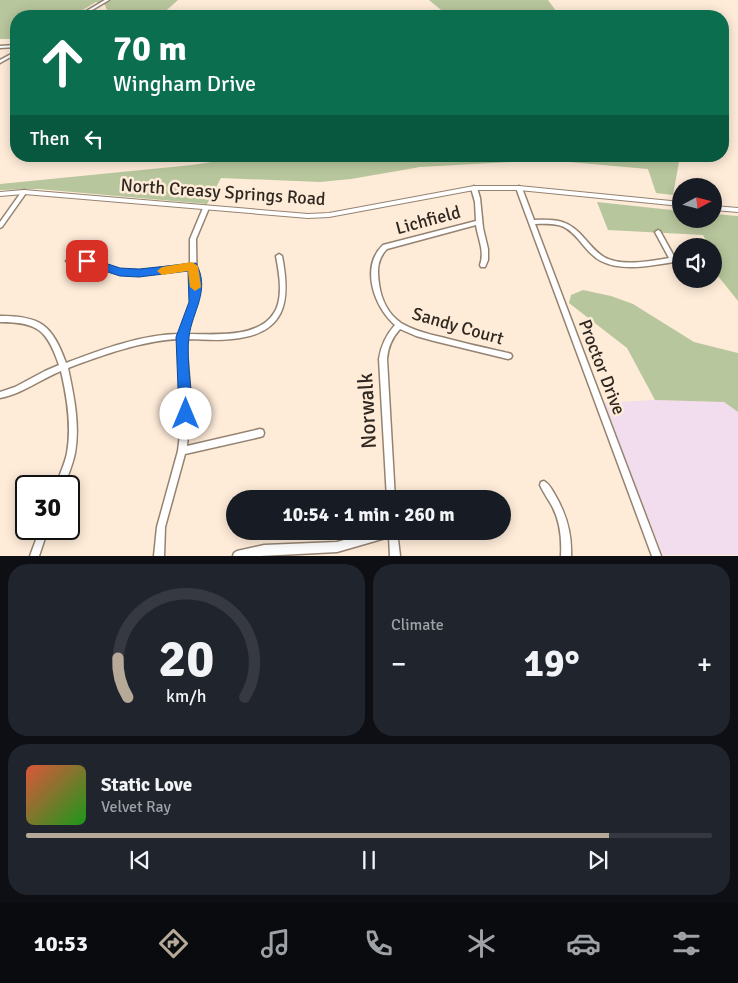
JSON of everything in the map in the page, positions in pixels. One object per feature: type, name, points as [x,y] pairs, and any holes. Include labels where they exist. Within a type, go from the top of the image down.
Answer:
[{"type":"street","points":[[90,10],[107,0]]},
{"type":"street","points":[[474,188],[479,202],[479,222],[487,257],[483,265]]},
{"type":"street","name":"North Creasy Springs Road","points":[[0,194],[24,192],[288,215],[329,215],[474,188],[519,188],[672,203]]},
{"type":"street","name":"Proctor Drive","points":[[519,188],[657,556]]},
{"type":"street","points":[[0,226],[24,192]]},
{"type":"street","points":[[159,556],[161,527],[182,450],[187,402],[182,337],[194,302],[196,285],[192,266],[193,240],[206,208]]},
{"type":"street","points":[[722,209],[738,210]]},
{"type":"street","name":"Lichfield","points":[[399,325],[385,311],[379,300],[374,263],[377,254],[385,247],[402,241],[479,222]]},
{"type":"street","points":[[532,222],[555,222],[567,225],[600,258],[608,262],[623,264],[672,260]]},
{"type":"street","points":[[658,232],[672,258]]},
{"type":"street","points":[[0,395],[62,368],[136,343],[164,337],[251,333],[273,320],[280,311],[283,277],[279,256]]},
{"type":"street","points":[[68,261],[87,261],[120,272],[139,273],[192,266]]},
{"type":"street","points":[[0,318],[20,319],[40,326],[53,339],[62,368],[73,420],[71,453],[64,475]]},
{"type":"street","name":"Sandy Court","points":[[399,325],[422,334],[508,356]]},
{"type":"street","name":"Norwalk","points":[[390,490],[383,359],[384,347],[389,336],[399,325]]},
{"type":"street","points":[[182,450],[260,433]]},
{"type":"street","points":[[544,485],[558,505],[568,540],[566,556]]},
{"type":"street","points":[[34,556],[40,540]]},
{"type":"street","points":[[237,556],[337,547],[362,540]]},
{"type":"street","points":[[394,540],[396,556]]},
{"type":"shaded area","points":[[655,400],[724,402],[738,412],[738,555],[663,555],[603,403]]},
{"type":"green space","points":[[0,0],[178,0],[167,10],[107,10],[105,5],[96,2],[83,10],[10,10],[10,39],[0,39]]},
{"type":"green space","points":[[429,0],[548,0],[555,10],[441,10]]},
{"type":"green space","points":[[211,162],[511,162],[420,167],[351,179],[320,182],[221,178],[207,204],[39,189],[0,190],[0,184]]},
{"type":"green space","points":[[569,162],[679,162],[676,178],[672,178],[672,195],[656,193],[648,169]]},
{"type":"green space","points":[[597,202],[672,210],[672,228],[722,228],[722,215],[738,216],[738,301],[722,281],[722,238],[705,238],[703,235],[608,230]]},
{"type":"green space","points":[[583,290],[611,296],[633,304],[694,342],[738,353],[738,412],[724,402],[655,400],[627,348],[569,303],[571,295]]},
{"type":"slow traffic","points":[[162,271],[192,266],[195,287]]},
{"type":"route","points":[[87,261],[120,272],[139,273],[192,266],[196,285],[194,302],[182,337],[187,402],[186,414]]}]
